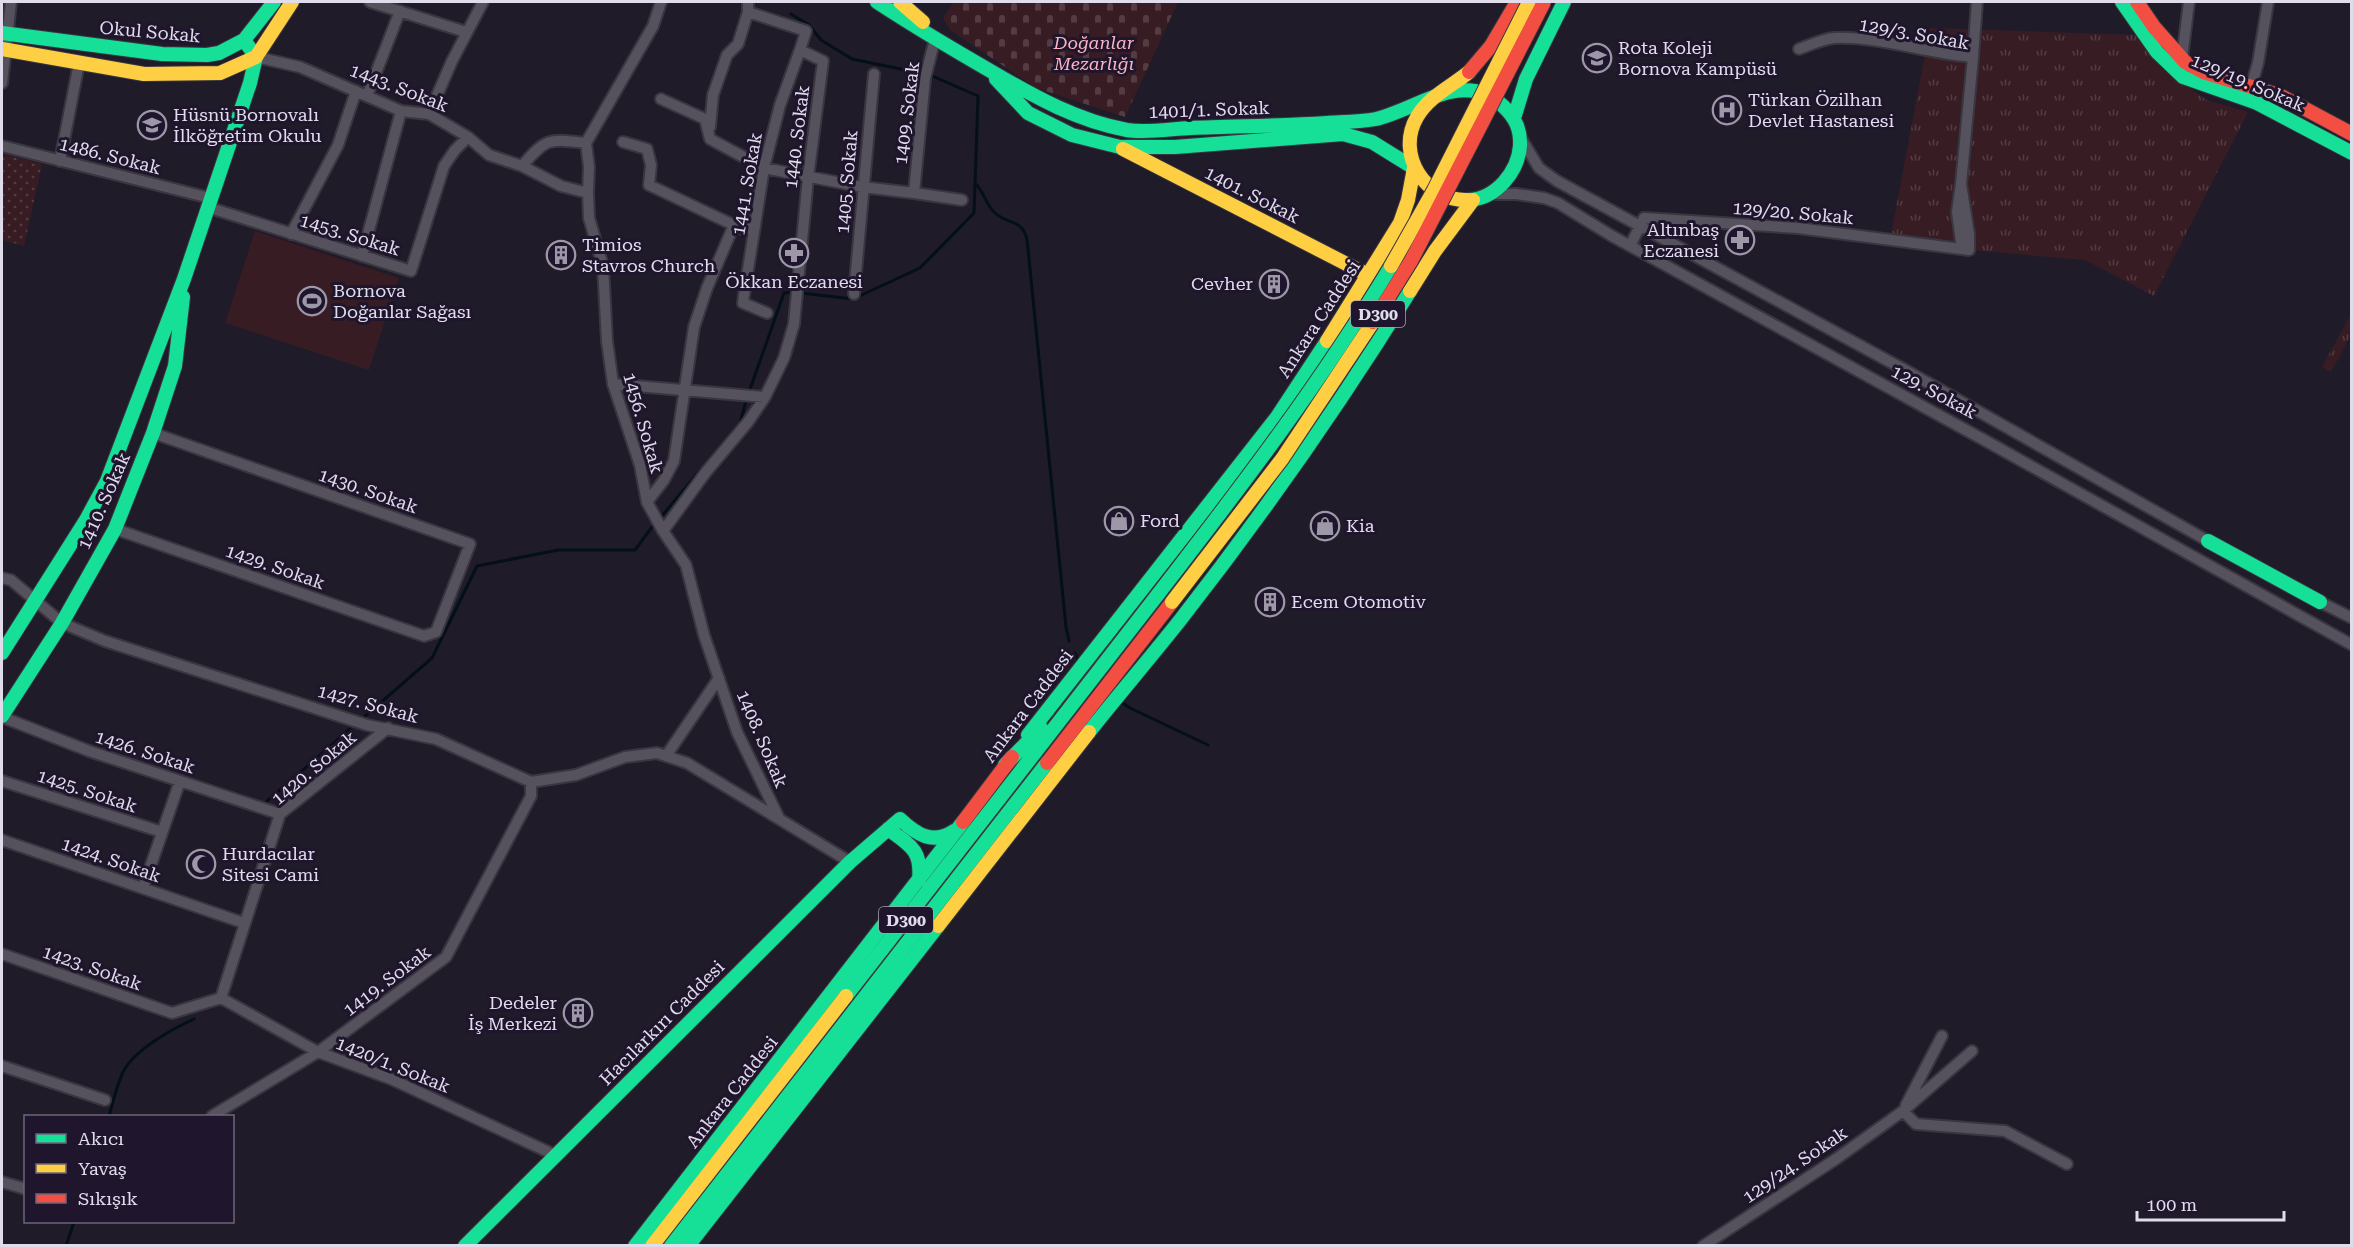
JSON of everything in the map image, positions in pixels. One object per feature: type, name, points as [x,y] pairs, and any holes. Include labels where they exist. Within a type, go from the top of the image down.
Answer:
[{"type":"main road","name":"Okul Sokak","points":[[4,33],[162,54],[207,55],[219,53],[244,40],[274,2]]},
{"type":"main road","points":[[244,40],[256,57],[292,2]]},
{"type":"main road","name":"1401/1. Sokak","points":[[877,2],[935,39],[1041,100],[1078,116],[1128,130],[1327,123],[1376,118],[1443,94]]},
{"type":"main road","points":[[900,2],[925,25],[935,39]]},
{"type":"main road","name":"Ankara Caddesi","points":[[635,1245],[1276,417],[1400,223],[1408,200],[1414,168],[1410,152],[1412,127],[1424,107],[1443,94],[1481,61],[1516,2]]},
{"type":"main road","name":"Ankara Caddesi","points":[[652,1245],[1270,449],[1340,348],[1400,252],[1529,2]]},
{"type":"main road","name":"D300","points":[[671,1245],[1282,459],[1359,346],[1411,261],[1467,156],[1544,2]]},
{"type":"main road","points":[[1414,168],[1434,192],[1454,200],[1473,200],[1492,194],[1504,185],[1515,170],[1521,149],[1515,115],[1526,79],[1564,2]]},
{"type":"main road","name":"129/19. Sokak","points":[[2122,2],[2157,52],[2183,77],[2257,103],[2352,153]]},
{"type":"main road","name":"129/19. Sokak","points":[[2137,2],[2154,27],[2182,58],[2203,72],[2281,96],[2352,134]]},
{"type":"main road","name":"Okul Sokak","points":[[4,49],[144,74],[220,73],[256,57]]},
{"type":"main road","name":"1410. Sokak","points":[[2,653],[86,520],[107,481],[184,279],[250,83],[256,57]]},
{"type":"main road","name":"1401/1. Sokak","points":[[986,68],[1028,113],[1072,135],[1119,147],[1175,147],[1343,134],[1361,136],[1378,144],[1414,168]]},
{"type":"main road","points":[[1443,94],[1454,90],[1474,90],[1488,94],[1515,115]]},
{"type":"main road","name":"1401. Sokak","points":[[1119,147],[1368,276]]},
{"type":"main road","points":[[688,1245],[1142,664],[1180,620],[1286,479],[1356,378],[1435,251],[1473,200]]},
{"type":"main road","name":"1410. Sokak","points":[[2,717],[62,623],[115,529],[153,433],[175,366],[181,332],[184,279]]},
{"type":"main road","name":"129. Sokak","points":[[2208,541],[2320,602]]},
{"type":"main road","points":[[1005,765],[1112,655]]},
{"type":"main road","points":[[1072,732],[1142,664]]},
{"type":"main road","name":"Hacılarkırı Caddesi","points":[[465,1245],[850,862],[888,829],[900,819],[918,834],[931,839],[944,838],[961,825]]},
{"type":"main road","points":[[888,829],[919,854],[921,864],[919,881]]},
{"type":"main road","points":[[715,1211],[800,1080]]},
{"type":"street","points":[[370,2],[466,32]]},
{"type":"street","points":[[429,114],[466,32],[483,2]]},
{"type":"street","points":[[522,166],[538,147],[549,141],[586,143],[653,27],[661,2]]},
{"type":"street","points":[[1973,57],[1977,2]]},
{"type":"street","points":[[2182,58],[2189,2]]},
{"type":"street","points":[[2251,87],[2258,63],[2268,2]]},
{"type":"street","points":[[2,83],[4,33],[8,7]]},
{"type":"street","points":[[710,139],[713,95],[727,55],[738,44],[748,7],[806,31],[800,50]]},
{"type":"street","points":[[367,96],[400,11]]},
{"type":"street","name":"129/3. Sokak","points":[[1799,49],[1836,38],[1871,40],[1953,56],[1973,57],[1961,184],[1969,234],[1966,250]]},
{"type":"street","name":"1409. Sokak","points":[[914,193],[925,78],[935,39]]},
{"type":"street","name":"1441. Sokak","points":[[767,313],[743,303],[764,168],[780,105],[800,50]]},
{"type":"street","name":"1440. Sokak","points":[[663,531],[765,398],[784,358],[794,324],[808,178],[823,61],[800,50]]},
{"type":"street","name":"1443. Sokak","points":[[256,57],[300,67],[401,111],[429,114],[468,137],[489,155],[522,166],[561,186],[588,193]]},
{"type":"street","points":[[60,161],[79,63]]},
{"type":"street","name":"1405. Sokak","points":[[854,294],[874,74]]},
{"type":"street","points":[[291,234],[338,145],[356,91]]},
{"type":"street","points":[[662,99],[705,119],[710,139]]},
{"type":"street","points":[[362,255],[401,111]]},
{"type":"street","name":"129. Sokak","points":[[1520,135],[1532,159],[1551,177],[1905,370],[2208,541]]},
{"type":"street","name":"1453. Sokak","points":[[208,203],[291,234],[411,271],[444,166],[468,137]]},
{"type":"street","name":"1409. Sokak","points":[[710,139],[764,168],[862,187],[962,200]]},
{"type":"street","points":[[623,142],[647,149],[651,165],[649,185],[742,229],[755,227]]},
{"type":"street","name":"1456. Sokak","points":[[586,143],[589,167],[589,218],[603,266],[607,341],[613,384],[640,465],[647,502],[686,565],[704,635],[719,678]]},
{"type":"street","name":"1486. Sokak","points":[[2,146],[208,203]]},
{"type":"street","name":"129. Sokak","points":[[1492,194],[1516,194],[1544,198],[1558,203],[1630,246],[2352,645]]},
{"type":"street","name":"129/20. Sokak","points":[[1639,227],[1644,218],[1786,227],[1966,250]]},
{"type":"street","points":[[647,502],[664,480],[674,461],[694,327],[707,288],[734,225]]},
{"type":"street","points":[[1630,246],[1639,227]]},
{"type":"street","points":[[613,384],[765,398]]},
{"type":"street","name":"1430. Sokak","points":[[153,433],[470,544],[436,632],[424,636]]},
{"type":"street","name":"1429. Sokak","points":[[115,529],[424,636]]},
{"type":"street","points":[[2,578],[11,580],[62,623]]},
{"type":"street","name":"129. Sokak","points":[[2320,602],[2352,618]]},
{"type":"street","name":"1427. Sokak","points":[[62,623],[117,645],[367,725],[435,739],[531,782]]},
{"type":"street","name":"1408. Sokak","points":[[719,678],[666,756],[687,763],[850,862]]},
{"type":"street","name":"1408. Sokak","points":[[719,678],[737,732],[779,818]]},
{"type":"street","name":"1426. Sokak","points":[[2,717],[88,751],[280,814]]},
{"type":"street","name":"1420. Sokak","points":[[221,998],[280,814],[388,728]]},
{"type":"street","points":[[531,782],[576,775],[625,757],[657,753],[666,756]]},
{"type":"street","points":[[143,888],[180,781]]},
{"type":"street","name":"1425. Sokak","points":[[2,782],[162,832]]},
{"type":"street","name":"1419. Sokak","points":[[214,1115],[318,1053],[446,957],[531,796],[531,782]]},
{"type":"street","name":"1424. Sokak","points":[[2,840],[244,923]]},
{"type":"street","name":"1423. Sokak","points":[[2,954],[172,1013],[221,998]]},
{"type":"street","name":"1420/1. Sokak","points":[[221,998],[318,1053],[391,1078],[555,1155]]},
{"type":"street","name":"129/24. Sokak","points":[[1903,1111],[1942,1036]]},
{"type":"street","name":"129/24. Sokak","points":[[1703,1245],[1836,1159],[1903,1111],[1972,1051]]},
{"type":"street","points":[[2,1066],[105,1101]]},
{"type":"street","points":[[1903,1111],[1916,1124],[2005,1131],[2067,1164]]},
{"type":"street","points":[[2,1182],[24,1188]]},
{"type":"green space","name":"Doğanlar Mezarlığı","points":[[954,2],[1178,2],[1125,117],[1036,88],[950,30],[943,18]]},
{"type":"green space","points":[[1930,28],[2137,35],[2162,69],[2207,100],[2248,112],[2154,296],[2085,260],[1969,250],[1890,240]]},
{"type":"green space","points":[[2,154],[42,164],[24,246],[2,240]]},
{"type":"green space","name":"Bornova Doğanlar Sağası","points":[[255,231],[399,278],[369,370],[225,323]]},
{"type":"green space","points":[[2351,314],[2351,335],[2331,372],[2322,367]]},
{"type":"waterway","points":[[791,14],[809,25],[821,40],[852,59],[920,73]]},
{"type":"waterway","points":[[801,293],[853,299],[920,268],[974,213],[978,96],[930,75]]},
{"type":"waterway","points":[[976,184],[992,210],[1000,217],[1018,225],[1027,239],[1069,641]]},
{"type":"waterway","points":[[749,392],[784,293],[791,292]]},
{"type":"waterway","points":[[661,517],[740,423],[746,401]]},
{"type":"waterway","points":[[364,717],[432,658],[477,566],[558,550],[635,550],[652,527]]},
{"type":"waterway","points":[[1075,653],[1078,660]]},
{"type":"waterway","points":[[1121,702],[1208,745]]},
{"type":"waterway","points":[[266,802],[350,729]]},
{"type":"waterway","points":[[109,1115],[119,1082],[128,1064],[154,1041],[194,1019]]},
{"type":"waterway","points":[[66,1246],[74,1223]]},
{"type":"traffic: fast","points":[[2,33],[162,54],[207,55],[219,53],[244,40],[274,2]]},
{"type":"traffic: fast","points":[[877,2],[949,47],[1041,99],[1091,121],[1127,130],[1150,131],[1364,121],[1392,114],[1441,94],[1473,91],[1488,95],[1503,106],[1514,119],[1520,146],[1515,165],[1504,182],[1488,195],[1468,200]]},
{"type":"traffic: fast","points":[[1515,115],[1526,79],[1564,2]]},
{"type":"traffic: fast","points":[[2122,2],[2157,52],[2183,77],[2257,103],[2352,153]]},
{"type":"traffic: fast","points":[[2,653],[86,520],[107,481],[184,279],[250,83],[256,57],[244,40]]},
{"type":"traffic: fast","points":[[996,79],[1028,113],[1072,135],[1120,147],[1175,147],[1343,134],[1372,142],[1414,168]]},
{"type":"traffic: fast","points":[[1159,593],[1309,392],[1391,266]]},
{"type":"traffic: fast","points":[[1089,732],[1181,619],[1242,539],[1328,417],[1410,291]]},
{"type":"traffic: fast","points":[[2,716],[62,623],[115,529],[153,433],[175,366],[183,297]]},
{"type":"traffic: fast","points":[[1028,735],[1277,417],[1327,341]]},
{"type":"traffic: fast","points":[[2208,541],[2320,602]]},
{"type":"traffic: fast","points":[[846,996],[1159,593]]},
{"type":"traffic: fast","points":[[1005,765],[1041,728]]},
{"type":"traffic: fast","points":[[671,1246],[1047,763]]},
{"type":"traffic: fast","points":[[465,1246],[850,862],[900,819],[919,834],[932,838],[954,831]]},
{"type":"traffic: fast","points":[[635,1246],[963,822]]},
{"type":"traffic: fast","points":[[888,829],[913,849],[919,862],[919,880]]},
{"type":"traffic: fast","points":[[688,1246],[938,926]]},
{"type":"traffic: slow","points":[[2,49],[144,74],[220,73],[256,57],[292,2]]},
{"type":"traffic: slow","points":[[900,2],[923,22]]},
{"type":"traffic: slow","points":[[1391,266],[1434,190],[1529,2]]},
{"type":"traffic: slow","points":[[1468,200],[1453,199],[1428,185],[1418,174],[1412,160],[1410,146],[1411,132],[1422,110],[1469,72]]},
{"type":"traffic: slow","points":[[1123,149],[1368,275]]},
{"type":"traffic: slow","points":[[1327,341],[1400,223],[1408,200],[1414,168]]},
{"type":"traffic: slow","points":[[1410,291],[1435,251],[1473,200]]},
{"type":"traffic: slow","points":[[1172,602],[1282,459],[1373,322]]},
{"type":"traffic: slow","points":[[938,926],[1089,732]]},
{"type":"traffic: slow","points":[[652,1246],[846,996]]},
{"type":"traffic: jam","points":[[1469,72],[1491,46],[1517,2]]},
{"type":"traffic: jam","points":[[1373,322],[1411,261],[1544,2]]},
{"type":"traffic: jam","points":[[2137,2],[2154,27],[2185,62],[2203,72],[2281,96],[2352,134]]},
{"type":"traffic: jam","points":[[1047,763],[1172,602]]},
{"type":"traffic: jam","points":[[963,822],[1012,757]]},
{"type":"place","name":"Rota Koleji Bornova Kampüsü","points":[[1597,58]]},
{"type":"place","name":"Türkan Özilhan Devlet Hastanesi","points":[[1727,110]]},
{"type":"place","name":"Hüsnü Bornovalı İlköğretim Okulu","points":[[152,125]]},
{"type":"place","name":"Altınbaş Eczanesi","points":[[1740,240]]},
{"type":"place","name":"Ökkan Eczanesi","points":[[794,253]]},
{"type":"place","name":"Timios Stavros Church","points":[[561,255]]},
{"type":"place","name":"Cevher","points":[[1274,284]]},
{"type":"place","name":"Bornova Doğanlar Sağası","points":[[312,301]]},
{"type":"place","name":"Ford","points":[[1119,521]]},
{"type":"place","name":"Kia","points":[[1325,526]]},
{"type":"place","name":"Ecem Otomotiv","points":[[1270,602]]},
{"type":"place","name":"Hurdacılar Sitesi Cami","points":[[201,864]]},
{"type":"place","name":"Dedeler İş Merkezi","points":[[578,1013]]}]
